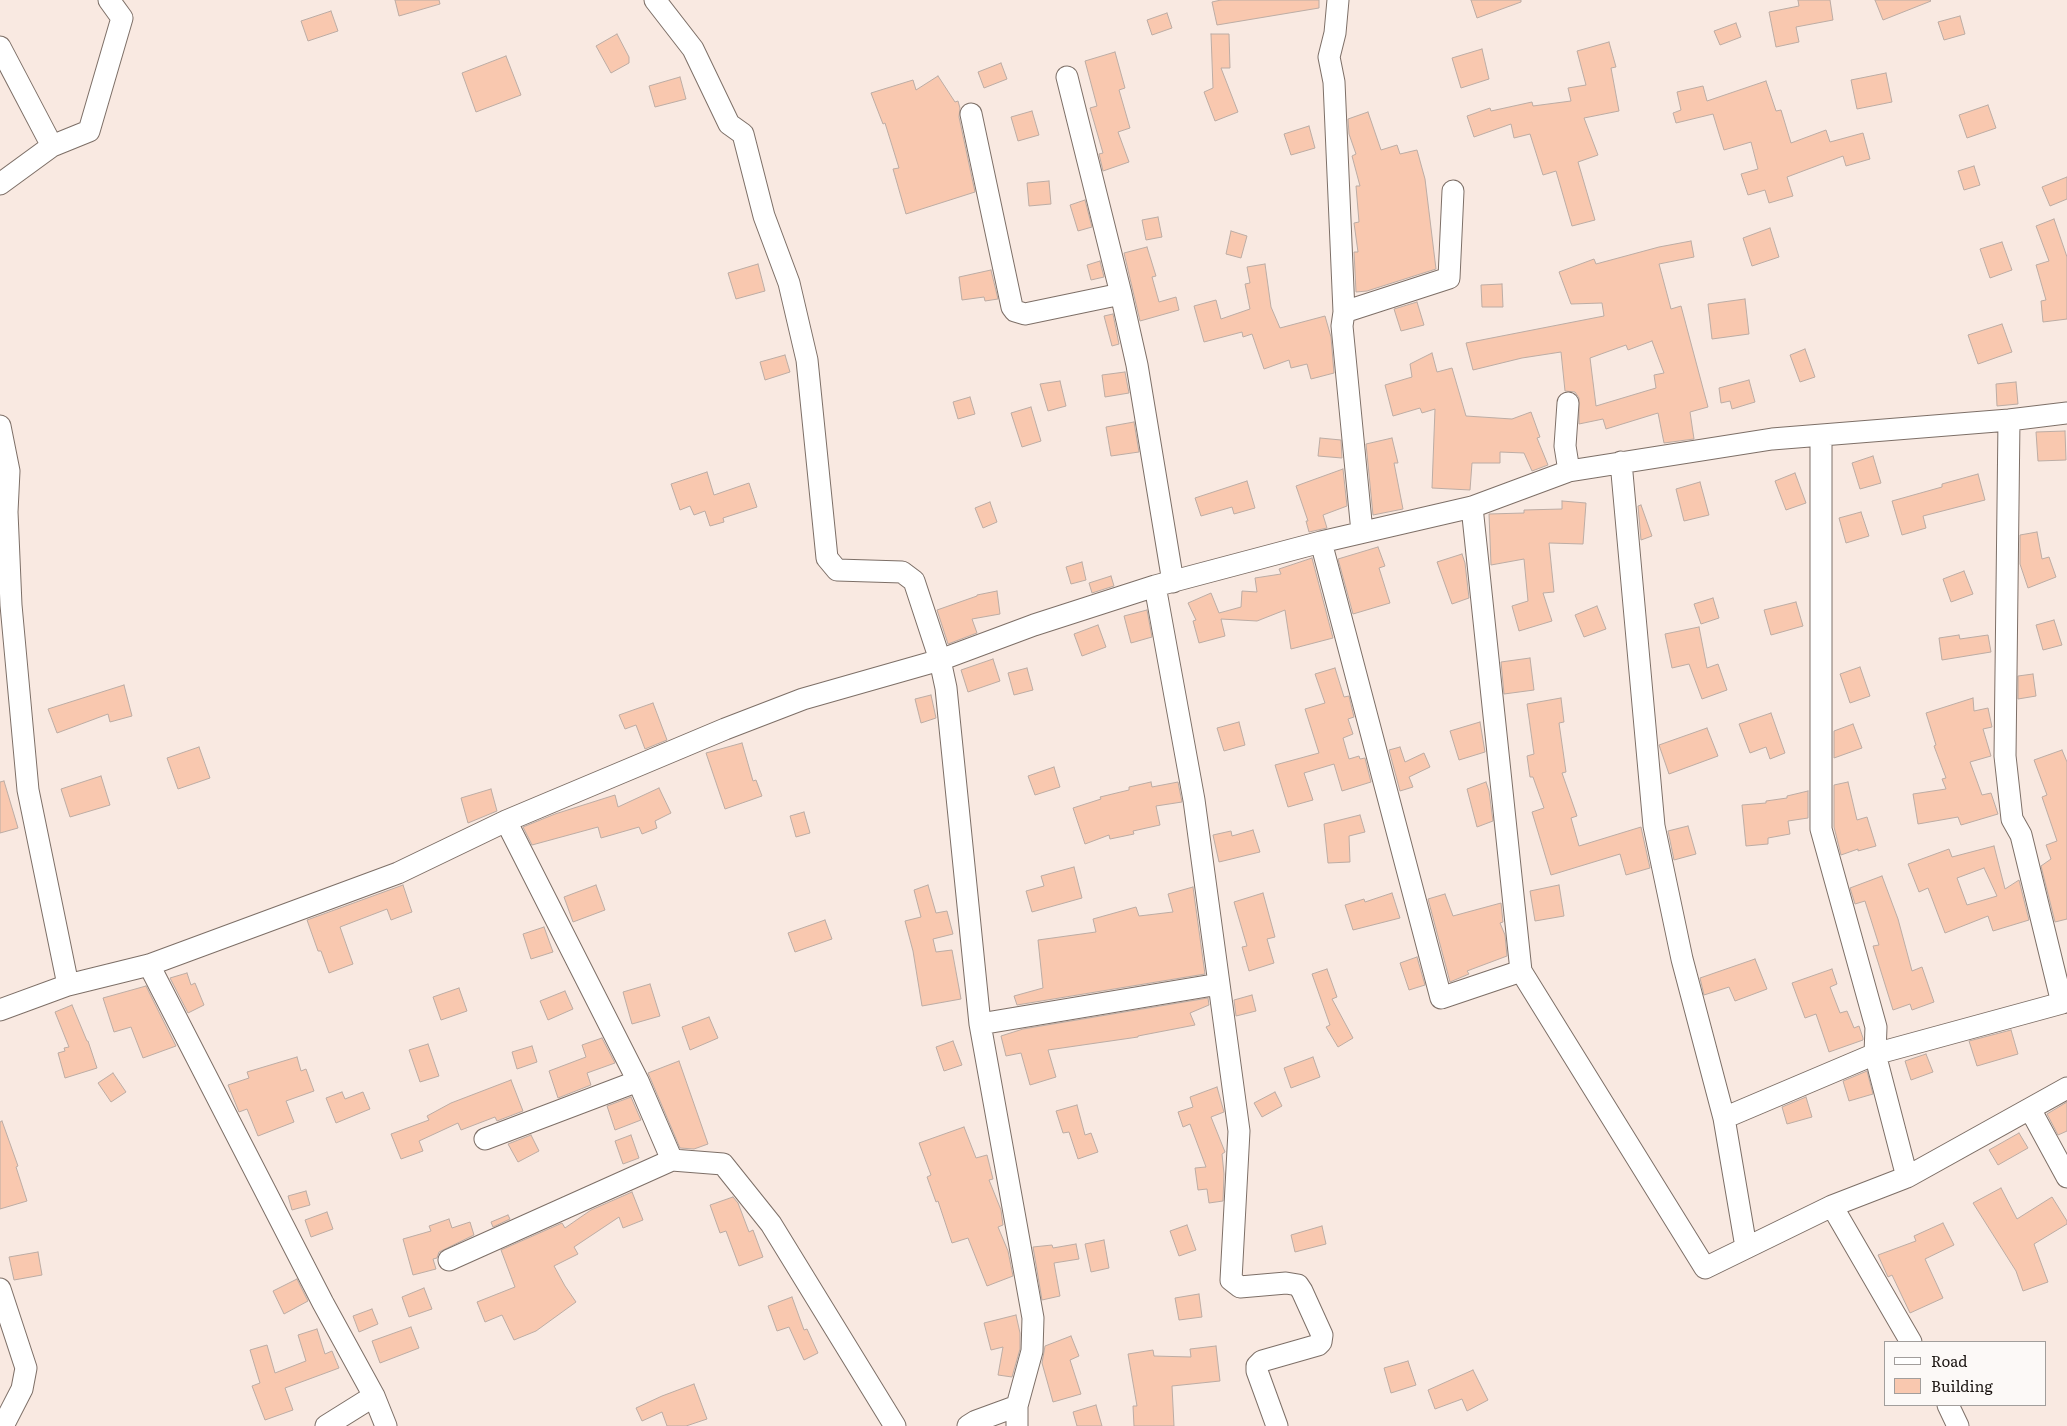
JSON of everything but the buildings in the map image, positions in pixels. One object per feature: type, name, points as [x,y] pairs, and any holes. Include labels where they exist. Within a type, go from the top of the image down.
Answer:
[{"type":"street","points":[[0,184],[52,146],[89,131],[122,18],[108,0]]},
{"type":"street","points":[[655,0],[693,49],[729,124],[743,134],[764,216],[790,283],[806,360],[826,558],[837,570],[902,572],[914,581],[940,660],[946,688],[980,1024],[1033,1318],[1032,1351],[1017,1416],[976,1421],[968,1426]]},
{"type":"street","points":[[1338,0],[1335,33],[1330,57],[1334,82],[1344,312],[1342,326],[1362,532]]},
{"type":"street","points":[[0,46],[52,146]]},
{"type":"street","points":[[1067,78],[1137,365],[1164,584],[1239,1131],[1231,1280],[1240,1287],[1286,1283],[1298,1285],[1322,1335],[1318,1345],[1262,1361],[1257,1366],[1257,1371],[1278,1426]]},
{"type":"street","points":[[971,114],[1012,307],[1015,311],[1026,314],[1121,294]]},
{"type":"street","points":[[1344,312],[1449,278],[1453,191]]},
{"type":"street","points":[[1568,403],[1565,446],[1569,471]]},
{"type":"street","points":[[0,1010],[68,986],[149,966],[398,873],[506,821],[724,729],[804,699],[940,660],[1034,625],[1164,584],[1321,542],[1472,507],[1569,471],[1772,440],[2009,420],[2067,413]]},
{"type":"street","points":[[1724,1118],[1876,1054],[2065,1007],[2021,835],[2012,819],[2005,756],[2009,420]]},
{"type":"street","points":[[0,426],[9,471],[7,512],[11,605],[28,790],[68,986]]},
{"type":"street","points":[[1821,436],[1822,829],[1876,1027],[1876,1054],[1907,1177]]},
{"type":"street","points":[[1621,462],[1654,826],[1682,959],[1724,1118],[1746,1247]]},
{"type":"street","points":[[1472,507],[1521,971],[1705,1268],[1832,1206],[1907,1177],[2067,1088]]},
{"type":"street","points":[[1321,542],[1441,998],[1521,971]]},
{"type":"street","points":[[506,821],[638,1081],[672,1160]]},
{"type":"street","points":[[149,966],[323,1304],[374,1396],[386,1426]]},
{"type":"street","points":[[980,1024],[1219,984]]},
{"type":"street","points":[[484,1138],[638,1081]]},
{"type":"street","points":[[2030,1109],[2067,1177]]},
{"type":"street","points":[[450,1260],[672,1160],[722,1164],[771,1224],[895,1426]]},
{"type":"street","points":[[1832,1206],[1910,1341]]},
{"type":"street","points":[[0,1289],[26,1368],[22,1389],[4,1426]]},
{"type":"street","points":[[326,1426],[374,1396]]},
{"type":"street","points":[[1948,1406],[1958,1426]]}]
